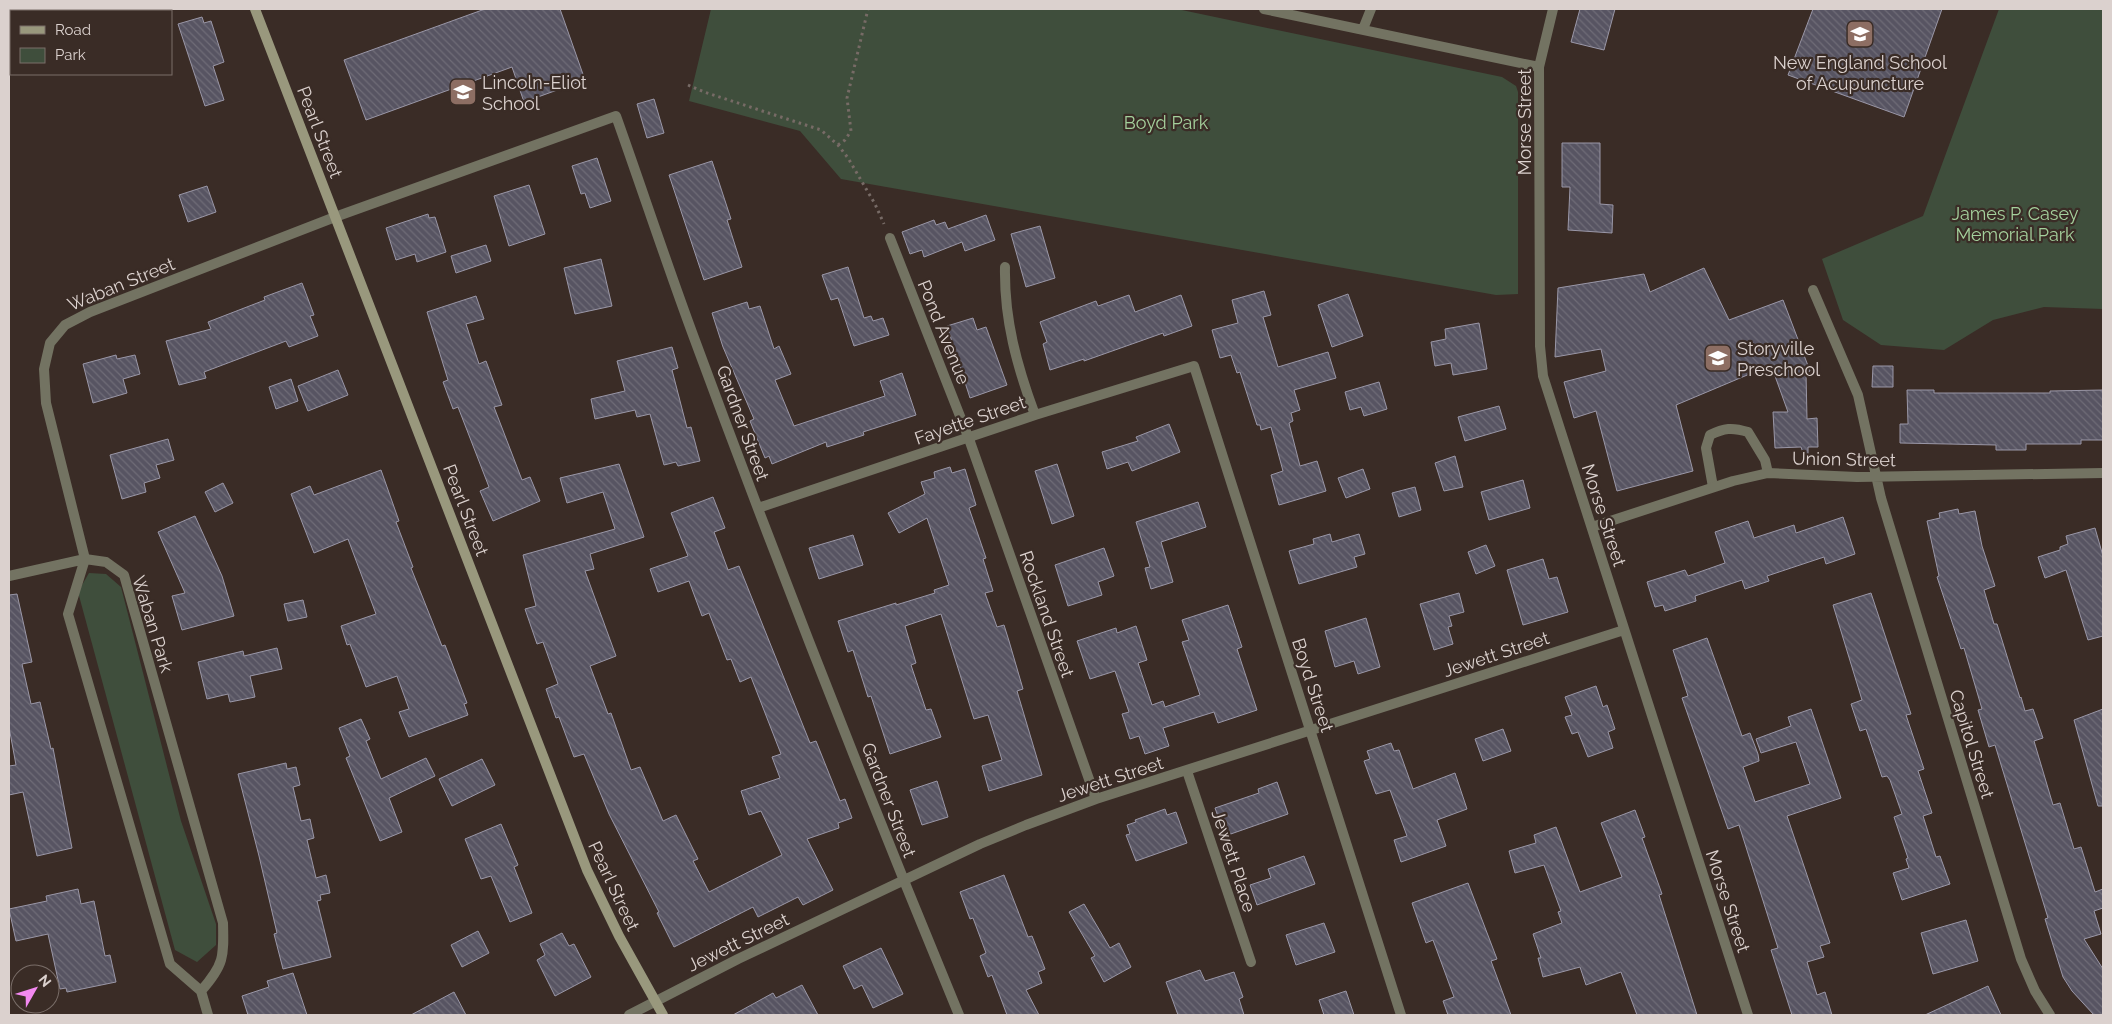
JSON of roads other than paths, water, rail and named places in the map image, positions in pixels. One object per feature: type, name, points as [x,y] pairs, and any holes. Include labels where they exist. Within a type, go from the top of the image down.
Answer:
[{"type":"street","name":"Pearl Street","points":[[256,9],[587,870],[619,936],[663,1015]]},
{"type":"street","points":[[1264,9],[1539,67]]},
{"type":"street","points":[[1363,29],[1371,9]]},
{"type":"street","name":"Morse Street","points":[[1553,9],[1539,67],[1540,346],[1542,376],[1748,1015]]},
{"type":"street","name":"Gardner Street","points":[[335,217],[616,116],[689,324],[758,508],[903,880],[959,1015]]},
{"type":"street","name":"Waban Street","points":[[85,559],[46,403],[44,368],[50,343],[65,325],[90,312],[335,217]]},
{"type":"street","name":"Pond Avenue","points":[[890,238],[969,438]]},
{"type":"street","points":[[1005,267],[1004,295],[1007,324],[1035,415]]},
{"type":"street","name":"Capitol Street","points":[[1813,290],[1858,395],[1881,498],[2021,959],[2035,991],[2050,1015]]},
{"type":"street","name":"Fayette Street","points":[[758,508],[1035,415],[1194,366]]},
{"type":"street","name":"Boyd Street","points":[[1194,366],[1401,1015]]},
{"type":"street","points":[[1713,487],[1706,448],[1710,435],[1723,428],[1735,428],[1748,432],[1766,460],[1768,473]]},
{"type":"street","name":"Rockland Street","points":[[969,438],[1096,799]]},
{"type":"street","name":"Union Street","points":[[1592,527],[1747,476],[1768,473],[1877,477],[2103,473]]},
{"type":"street","points":[[9,576],[85,559],[68,614],[170,964],[201,991],[208,1015]]},
{"type":"street","name":"Waban Park","points":[[85,559],[106,562],[124,575],[223,924],[224,950],[217,973],[201,991]]},
{"type":"street","name":"Jewett Street","points":[[629,1015],[738,959],[903,880],[1026,825],[1096,799],[1624,630]]},
{"type":"street","name":"Jewett Place","points":[[1187,771],[1250,962]]},
{"type":"place","name":"New England School of Acupuncture","points":[[1860,34]]},
{"type":"place","name":"Lincoln-Eliot School","points":[[463,92]]},
{"type":"place","name":"Storyville Preschool","points":[[1718,358]]},
{"type":"park label","name":"Boyd Park","points":[[1166,122]]},
{"type":"park label","name":"James P. Casey Memorial Park","points":[[2015,223]]}]
